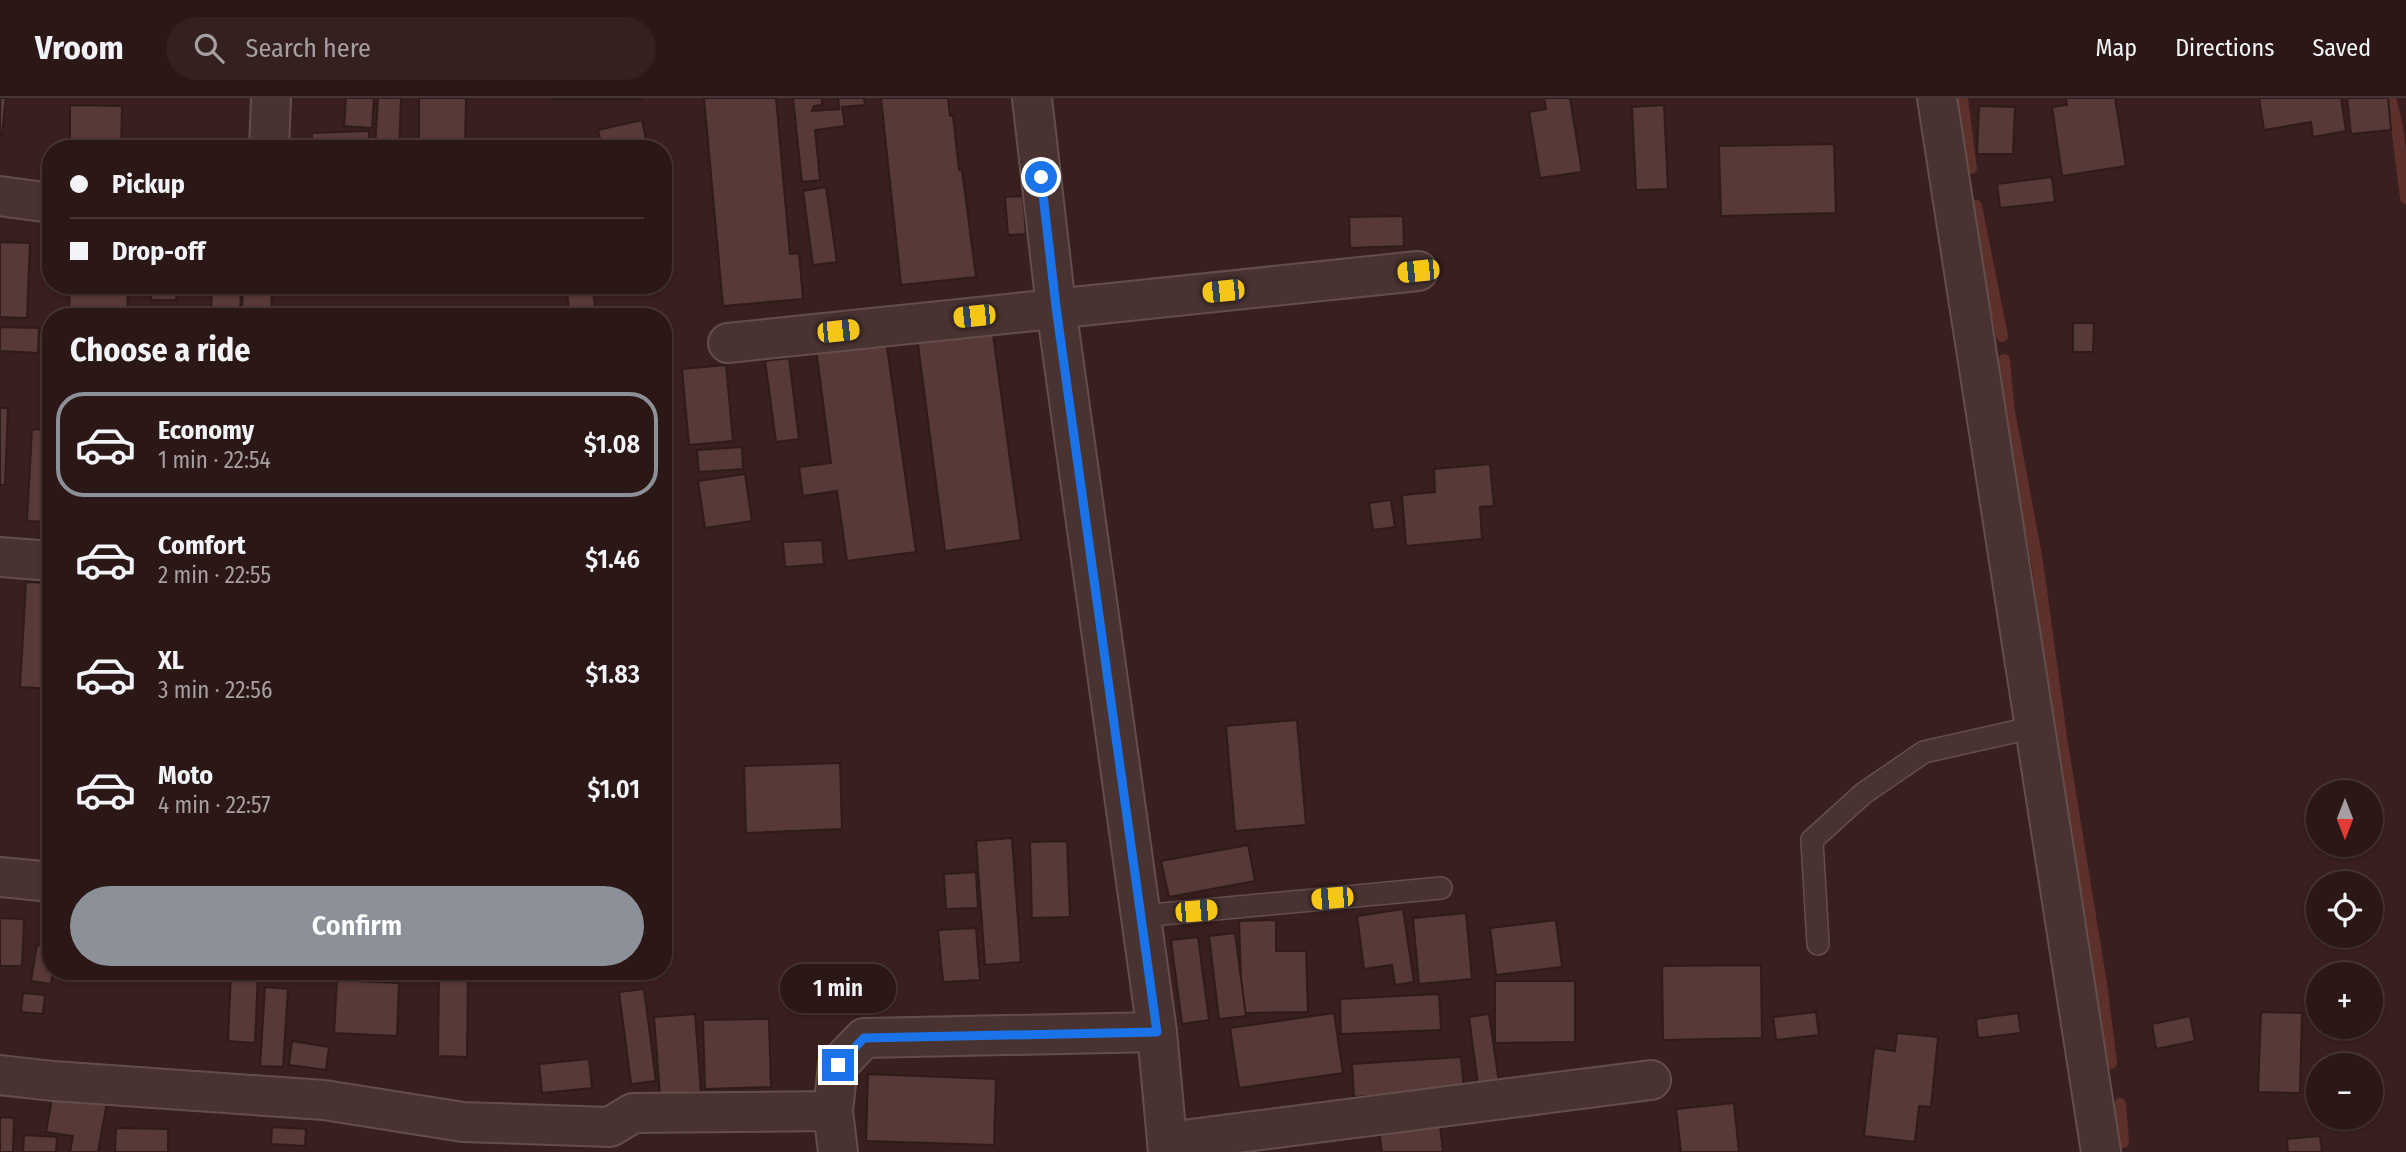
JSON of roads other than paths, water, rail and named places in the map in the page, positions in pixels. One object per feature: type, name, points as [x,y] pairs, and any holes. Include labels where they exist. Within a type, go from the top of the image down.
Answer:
[{"type":"street","points":[[269,140],[271,98]]},
{"type":"street","points":[[1031,98],[1056,307],[1157,1032],[1168,1147],[1651,1080]]},
{"type":"street","points":[[1937,98],[2035,727],[2095,1151]]},
{"type":"street","points":[[0,196],[42,202]]},
{"type":"street","points":[[729,343],[1418,271]]},
{"type":"street","points":[[0,557],[42,560]]},
{"type":"street","points":[[0,877],[42,882]]},
{"type":"street","points":[[838,1152],[833,1111],[838,1065],[864,1038],[1157,1032]]},
{"type":"street","points":[[0,1075],[53,1082],[324,1100],[463,1122],[610,1126],[633,1113],[833,1111]]},
{"type":"lane","points":[[1818,944],[1812,840],[1864,793],[1924,752],[2035,727]]},
{"type":"lane","points":[[1141,916],[1441,888]]},
{"type":"waterway","points":[[1962,98],[1971,168]]},
{"type":"waterway","points":[[2390,98],[2397,126],[2406,198]]},
{"type":"waterway","points":[[1976,206],[2002,336]]},
{"type":"waterway","points":[[2004,360],[2008,406],[2037,561],[2111,1063]]},
{"type":"waterway","points":[[2120,1104],[2123,1142]]}]
